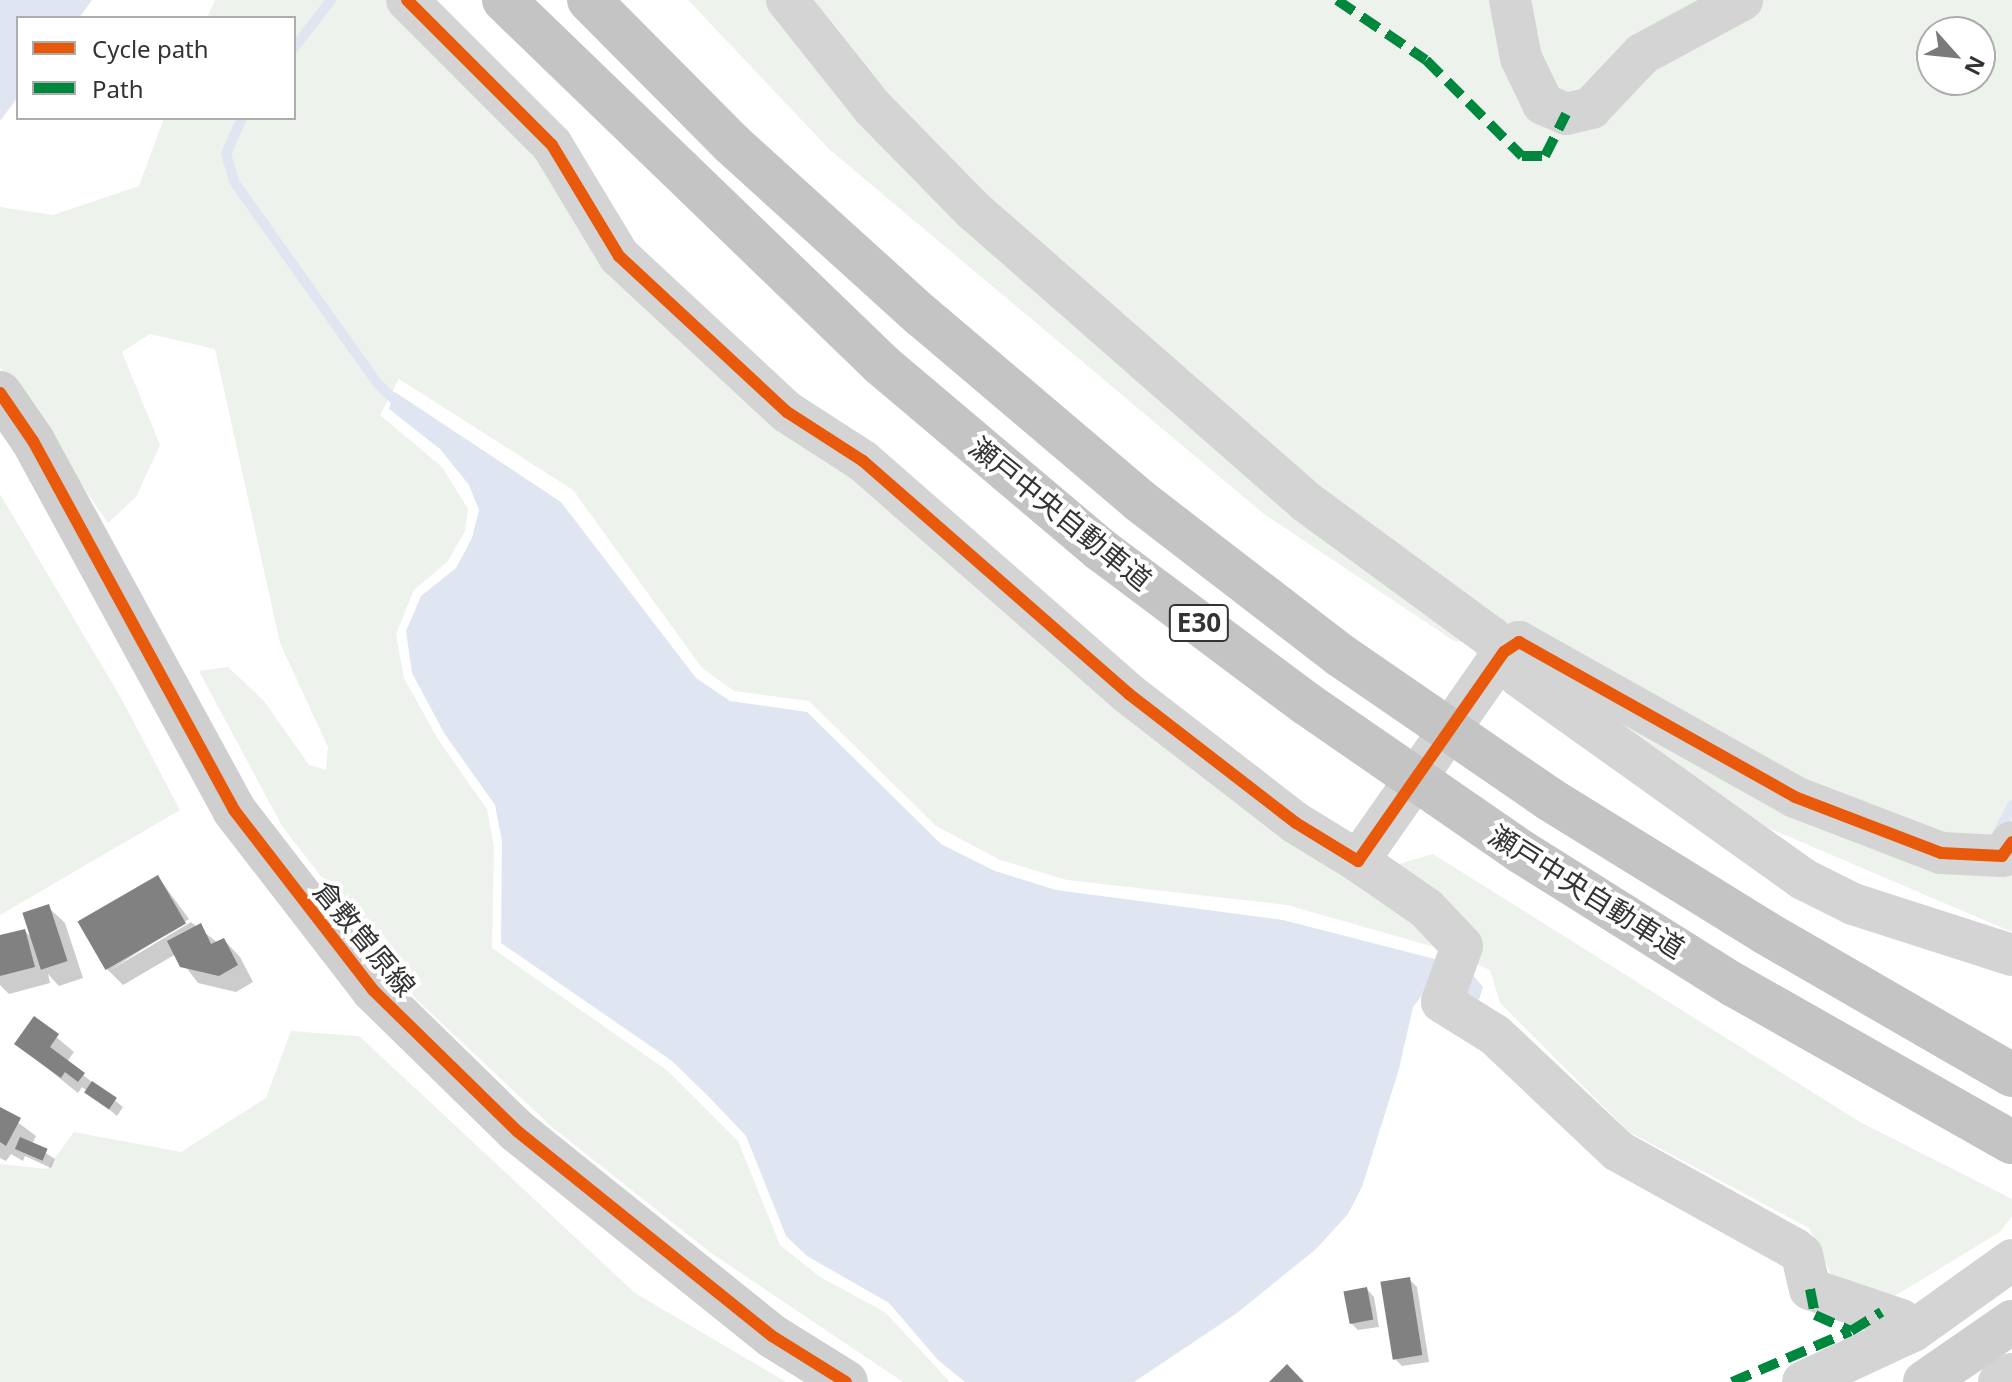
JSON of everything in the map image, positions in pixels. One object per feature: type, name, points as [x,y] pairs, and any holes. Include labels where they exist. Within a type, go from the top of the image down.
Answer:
[{"type":"highway","name":"瀬戸中央自動車道","points":[[504,0],[882,365],[1101,550],[1307,704],[1520,851],[1734,985],[1998,1135]]},
{"type":"highway","name":"瀬戸中央自動車道","points":[[589,0],[732,144],[922,316],[1140,501],[1340,655],[1551,800],[1779,941],[2012,1075]]},
{"type":"street","points":[[407,0],[552,145],[619,256],[787,412],[863,461],[1129,694],[1296,823],[1366,850],[1462,946],[1450,979],[1495,1035],[1618,1151],[1795,1249],[1824,1296],[1901,1320],[1907,1334]]},
{"type":"street","points":[[787,0],[873,108],[973,210],[1305,501],[1497,662],[1803,879],[1853,904],[2012,955]]},
{"type":"street","points":[[1510,0],[1521,58],[1543,104],[1566,114],[1591,108],[1642,54],[1742,0]]},
{"type":"street","name":"倉敷曽原線","points":[[0,393],[33,441],[234,810],[373,990],[517,1131],[772,1336],[846,1382]]},
{"type":"street","points":[[1366,850],[1497,662],[1519,642],[1781,790],[1941,853],[2002,856],[2012,842]]},
{"type":"street","points":[[1803,1382],[1907,1334],[2012,1260]]},
{"type":"street","points":[[1925,1382],[2012,1322]]},
{"type":"street","points":[[1999,1382],[2012,1374]]},
{"type":"shaded area","points":[[0,0],[92,0],[80,16],[16,16],[16,100],[0,121]]},
{"type":"shaded area","points":[[215,0],[393,0],[555,164],[613,264],[1361,875],[1433,854],[1860,1122],[2012,1199],[2012,1216],[2000,1232],[1888,1300],[1832,1276],[1809,1228],[1629,1132],[1500,1003],[1490,970],[1438,948],[1287,905],[1067,880],[1000,860],[936,826],[809,701],[734,691],[702,668],[573,490],[399,379],[380,415],[442,467],[468,509],[465,531],[448,561],[414,590],[396,634],[404,678],[439,741],[487,809],[494,847],[492,948],[668,1071],[738,1141],[780,1245],[820,1277],[885,1312],[950,1382],[903,1382],[711,1253],[552,1127],[416,999],[282,826],[199,671],[228,667],[264,701],[309,765],[326,770],[328,747],[280,643],[215,349],[150,334],[122,352],[160,445],[136,497],[108,523],[0,367],[0,207],[53,215],[139,186],[163,120],[296,120],[296,16],[208,16]]},
{"type":"shaded area","points":[[688,0],[2012,0],[2012,932],[1745,818],[1520,649],[1454,641],[1264,514],[830,150]]},
{"type":"shaded area","points":[[395,392],[561,502],[696,678],[730,701],[807,712],[941,844],[995,871],[1056,890],[1283,920],[1466,967],[1483,987],[1475,1013],[1426,990],[1413,1007],[1399,1069],[1362,1187],[1348,1214],[1316,1249],[1237,1313],[1134,1382],[965,1382],[938,1360],[889,1303],[807,1256],[786,1236],[746,1136],[711,1099],[672,1061],[501,943],[502,842],[495,805],[444,733],[412,673],[406,631],[421,596],[456,568],[472,538],[479,510],[469,485],[440,449],[389,409]]},
{"type":"shaded area","points":[[0,494],[121,698],[180,810],[0,915]]},
{"type":"shaded area","points":[[291,1031],[359,1036],[635,1293],[786,1382],[0,1382],[0,1164],[47,1169],[74,1132],[181,1152],[266,1098]]},
{"type":"building","points":[[158,875],[186,923],[105,970],[77,922]]},
{"type":"building","points":[[49,904],[68,961],[41,970],[22,913]]},
{"type":"building","points":[[201,923],[211,944],[224,938],[238,965],[219,976],[180,967],[167,941]]},
{"type":"building","points":[[25,929],[35,967],[0,976],[0,935]]},
{"type":"building","points":[[34,1016],[59,1034],[50,1047],[85,1073],[78,1082],[65,1072],[61,1078],[14,1044]]},
{"type":"building","points":[[92,1081],[117,1098],[109,1109],[84,1093]]},
{"type":"building","points":[[0,1107],[21,1118],[6,1146],[0,1142]]},
{"type":"building","points":[[20,1137],[48,1149],[43,1161],[15,1149]]},
{"type":"building","points":[[1410,1277],[1422,1355],[1393,1360],[1380,1282]]},
{"type":"building","points":[[1367,1287],[1373,1319],[1350,1324],[1343,1292]]},
{"type":"building","points":[[1287,1364],[1304,1382],[1269,1382]]},
{"type":"waterway","points":[[296,45],[331,0]]},
{"type":"waterway","points":[[241,120],[226,154],[235,183],[377,383],[402,407]]},
{"type":"waterway","points":[[1998,833],[2012,805]]},
{"type":"marked path","points":[[1337,0],[1426,60],[1522,156],[1545,156],[1566,114]]},
{"type":"marked path","points":[[1810,1289],[1815,1315],[1851,1331],[1882,1312]]},
{"type":"marked path","points":[[1732,1382],[1851,1331]]},
{"type":"cycle path","points":[[407,0],[552,145],[619,256],[787,412],[863,461],[1129,694],[1296,823],[1358,861],[1504,652],[1519,642],[1795,797],[1941,853],[2002,856],[2012,842]]},
{"type":"cycle path","points":[[0,393],[33,441],[234,810],[373,990],[517,1131],[772,1336],[846,1382]]}]
